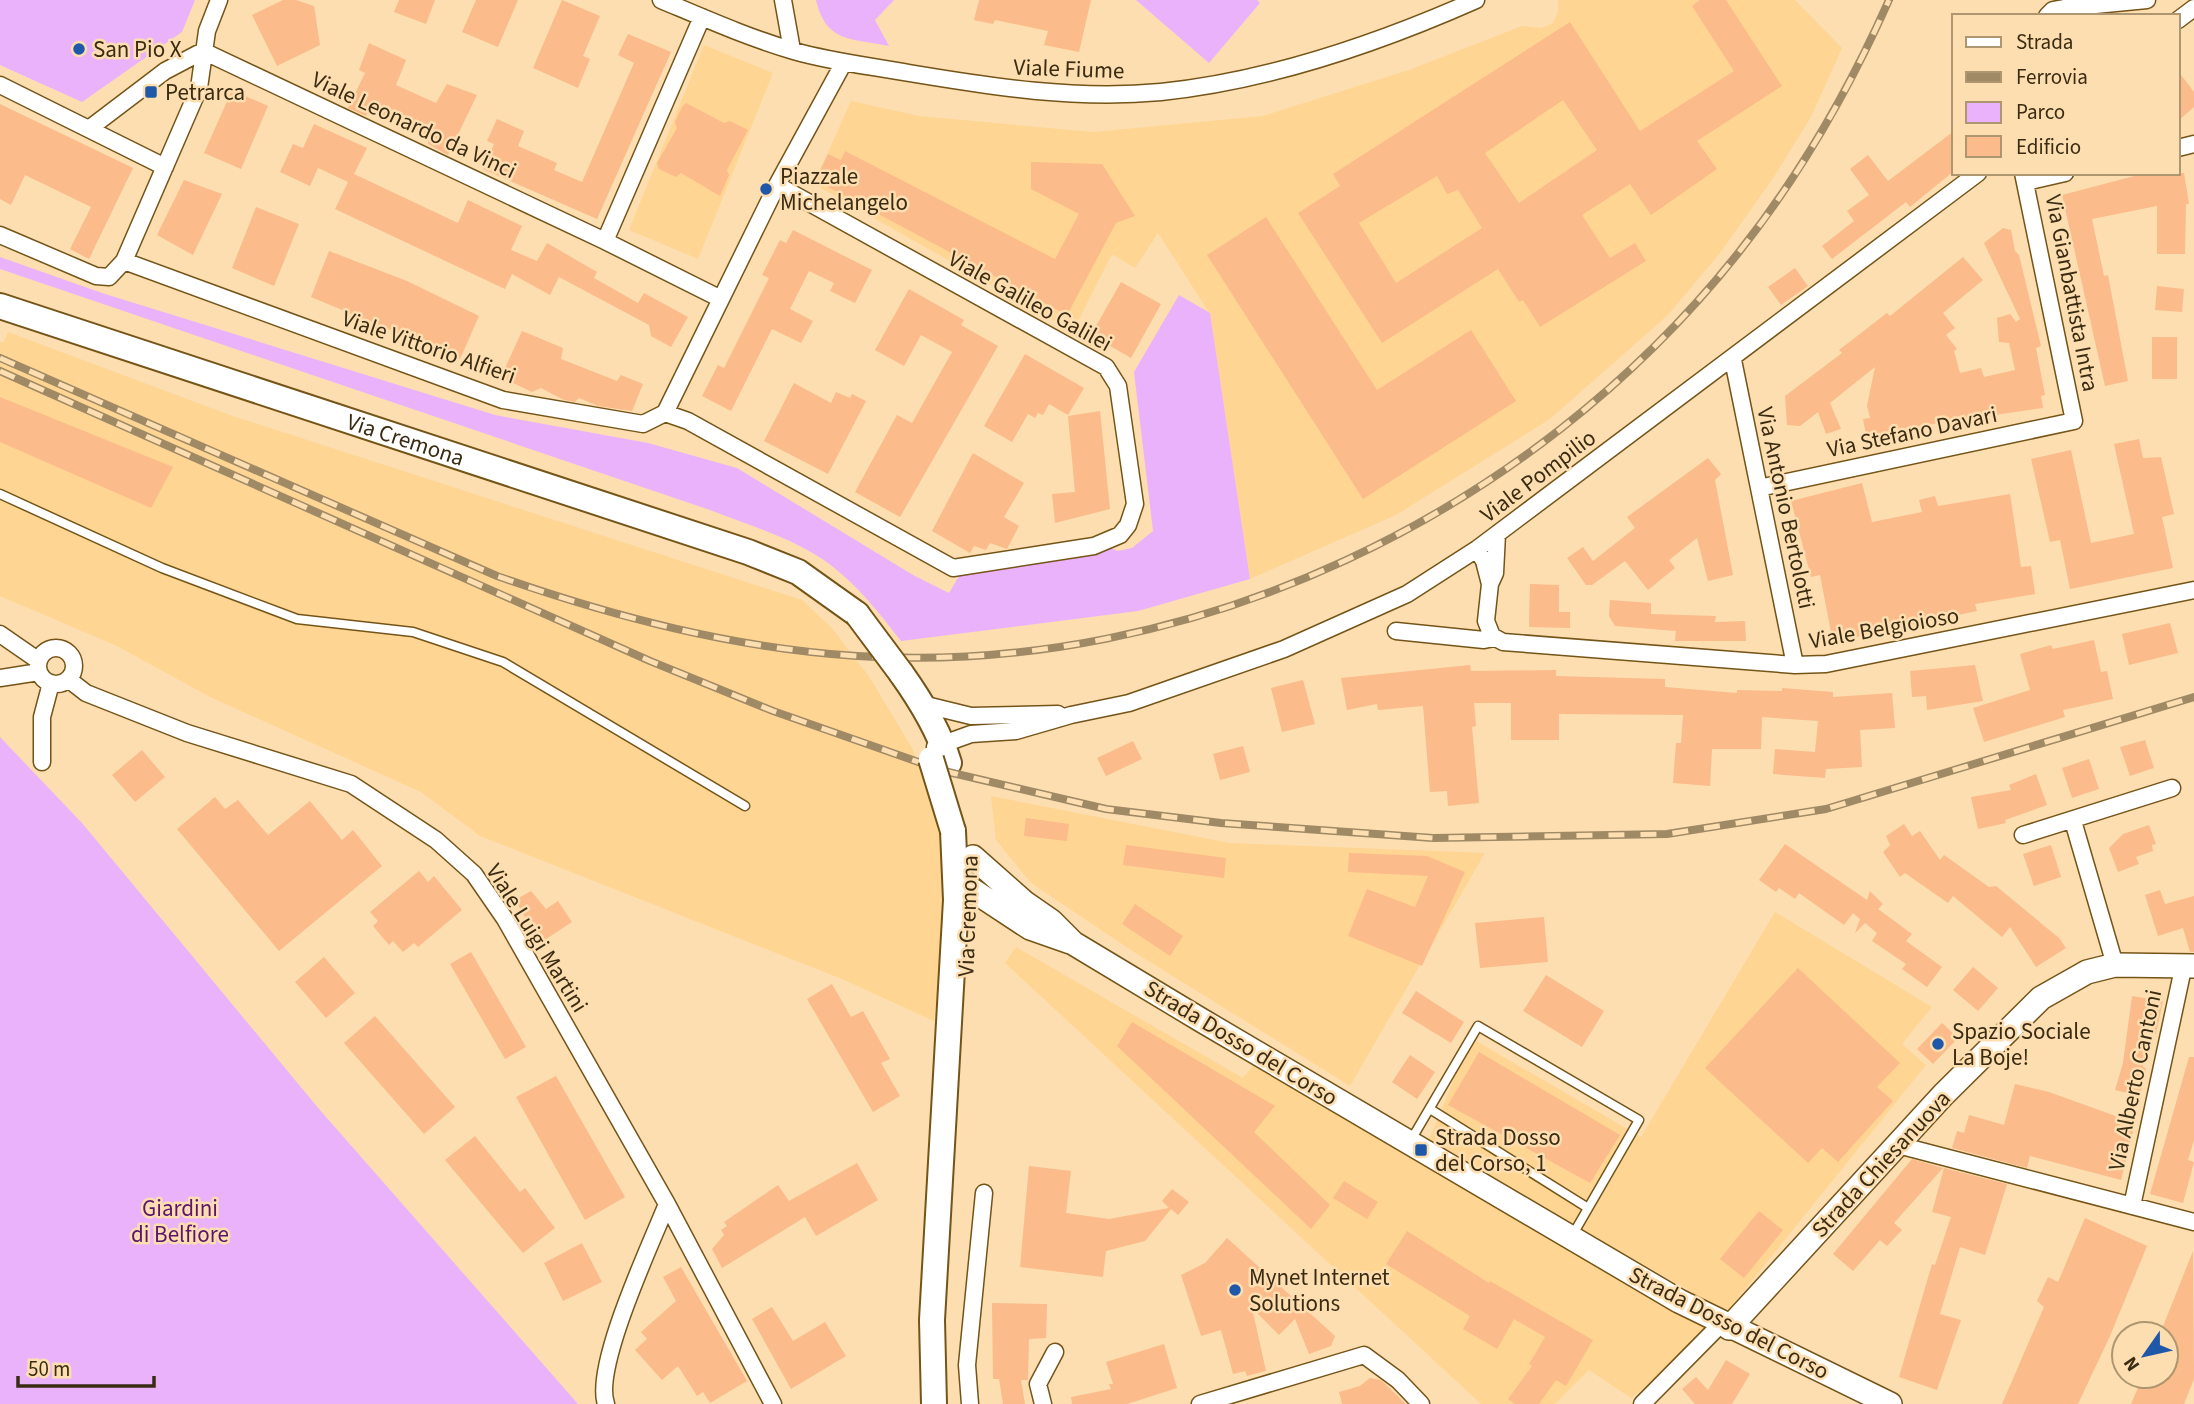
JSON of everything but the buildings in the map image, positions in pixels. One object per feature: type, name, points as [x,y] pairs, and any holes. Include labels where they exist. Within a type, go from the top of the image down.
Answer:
[{"type":"main road","name":"Via Cremona","points":[[0,306],[778,563],[810,579],[851,617],[892,674],[938,754]]},
{"type":"main road","name":"Via Cremona","points":[[892,674],[922,704],[961,831],[973,857],[962,891],[971,923],[960,955]]},
{"type":"main road","name":"Via Cremona","points":[[933,1404],[932,1320],[944,1138],[956,1081],[962,891],[961,831]]},
{"type":"main road","name":"Strada Dosso del Corso","points":[[973,857],[1025,903],[1051,921],[1073,943],[1571,1238],[1725,1326],[1890,1404]]},
{"type":"main road","name":"Strada Dosso del Corso","points":[[962,891],[1044,935],[1073,943]]},
{"type":"main road","name":"Strada Chiesanuova","points":[[1725,1326],[2040,998],[2087,972],[2115,965],[2189,965]]},
{"type":"street","points":[[0,235],[103,278],[109,277],[124,261],[203,77],[202,51],[206,31],[219,0]]},
{"type":"street","name":"Viale Fiume","points":[[661,0],[792,50],[843,64],[1016,92],[1112,95],[1164,92],[1258,74],[1349,50],[1476,0]]},
{"type":"street","points":[[783,0],[792,50]]},
{"type":"street","points":[[2050,14],[2053,10],[2064,8],[2147,0]]},
{"type":"street","points":[[702,17],[605,241],[721,299]]},
{"type":"street","points":[[90,128],[165,71],[202,51]]},
{"type":"street","name":"Viale Leonardo da Vinci","points":[[202,51],[605,241]]},
{"type":"street","points":[[665,414],[777,186],[843,64]]},
{"type":"street","points":[[0,85],[165,167]]},
{"type":"street","name":"Viale Pompilio","points":[[938,754],[971,734],[1016,731],[1070,715],[1129,703],[1284,649],[1407,594],[1477,549],[1975,175]]},
{"type":"street","points":[[2025,178],[2049,175]]},
{"type":"street","name":"Via Gianbattista Intra","points":[[2025,178],[2074,421]]},
{"type":"street","name":"Viale Galileo Galilei","points":[[665,414],[711,431],[953,568],[1094,546],[1120,535],[1135,504],[1118,386],[1106,368],[777,186]]},
{"type":"street","name":"Viale Vittorio Alfieri","points":[[124,261],[503,400],[643,424],[665,414]]},
{"type":"street","name":"Via Antonio Bertolotti","points":[[1732,360],[1796,665]]},
{"type":"street","name":"Via Stefano Davari","points":[[1759,488],[2074,421]]},
{"type":"street","points":[[1494,638],[1486,621],[1490,584],[1495,573],[1497,534]]},
{"type":"street","points":[[1477,549],[1486,566],[1490,584]]},
{"type":"street","name":"Viale Belgioioso","points":[[1396,631],[1796,665],[1826,664],[2194,590]]},
{"type":"street","points":[[1458,635],[1472,632],[1486,621]]},
{"type":"street","points":[[0,634],[43,672]]},
{"type":"street","points":[[0,678],[43,672],[68,679],[74,667],[66,652],[50,649],[43,672],[41,762]]},
{"type":"street","name":"Viale Luigi Martini","points":[[68,679],[86,693],[187,733],[351,784],[436,840],[474,874],[505,919],[667,1204],[766,1386],[779,1404]]},
{"type":"street","name":"Viale Pompilio","points":[[922,704],[971,716],[1032,712],[1070,715]]},
{"type":"street","points":[[2023,835],[2172,788]]},
{"type":"street","points":[[2073,821],[2115,965]]},
{"type":"street","name":"Via Alberto Cantoni","points":[[2132,1206],[2189,965]]},
{"type":"street","name":"Via Alberto Cantoni","points":[[1898,1145],[2194,1222]]},
{"type":"street","points":[[970,1404],[967,1365],[984,1193]]},
{"type":"street","points":[[606,1404],[603,1389],[605,1376],[621,1321],[667,1204]]},
{"type":"street","points":[[1642,1404],[1725,1326]]},
{"type":"street","points":[[1043,1404],[1038,1384],[1055,1352]]},
{"type":"street","points":[[1200,1404],[1364,1355],[1398,1380],[1421,1404]]},
{"type":"street","name":"Viale Luigi Martini","points":[[766,1386],[773,1404]]},
{"type":"lane","points":[[0,494],[162,568],[297,619],[413,632],[503,662],[745,806]]},
{"type":"lane","points":[[1410,1143],[1478,1026],[1639,1120],[1571,1238]]},
{"type":"lane","points":[[1430,1109],[1588,1208]]},
{"type":"shaded area","points":[[1558,0],[1795,0],[1842,48],[1811,117],[1774,177],[1720,253],[1668,315],[1550,419],[1396,515],[1250,579],[1210,314],[1158,233],[1135,268],[1112,254],[1073,331],[814,184],[851,101],[919,116],[1093,132],[1263,116],[1409,70],[1522,26],[1541,28],[1552,24],[1558,12]]},
{"type":"shaded area","points":[[704,45],[773,73],[698,259],[629,230]]},
{"type":"shaded area","points":[[8,332],[230,415],[802,600],[832,628],[870,678],[912,748],[939,817],[948,887],[934,1021],[842,979],[480,836],[421,792],[210,697],[117,646],[0,596],[0,342],[4,342]]},
{"type":"shaded area","points":[[991,796],[1230,843],[1485,853],[1350,1086],[1134,952],[1031,883],[996,840]]},
{"type":"shaded area","points":[[1775,912],[1932,1007],[1902,1044],[1926,1065],[1729,1309],[1718,1307],[1428,1142],[1471,1038],[1641,1137]]},
{"type":"shaded area","points":[[1016,947],[1243,1078],[1257,1061],[1715,1331],[1631,1398],[1589,1370],[1555,1404],[1481,1404],[1005,963]]},
{"type":"green space","name":"San Pio X","points":[[0,0],[195,0],[182,32],[82,102],[0,65]]},
{"type":"green space","points":[[816,0],[894,0],[875,20],[889,46],[852,39],[833,31],[820,14]]},
{"type":"green space","points":[[1136,0],[1257,0],[1260,3],[1209,63]]},
{"type":"green space","points":[[0,257],[102,293],[495,415],[648,443],[737,468],[913,575],[949,593],[959,576],[1108,546],[1117,551],[1132,548],[1153,531],[1134,372],[1179,295],[1210,313],[1250,579],[1138,611],[901,641],[869,601],[842,574],[818,556],[773,534],[710,510],[0,269]]},
{"type":"green space","name":"Giardini di Belfiore","points":[[0,737],[82,823],[319,1109],[578,1404],[0,1404]]},
{"type":"railway","points":[[0,358],[497,576],[630,617],[765,646],[857,656],[983,655],[1107,639],[1229,606],[1346,560],[1457,501],[1561,429],[1655,345],[1739,252],[1762,222],[1803,162],[1840,99],[1889,0]]},
{"type":"railway","points":[[0,371],[650,661],[773,711],[944,771],[1106,809],[1221,823],[1433,838],[1667,834],[1826,809],[2194,697]]},
{"type":"place","name":"San Pio X","points":[[79,49]]},
{"type":"place","name":"Petrarca","points":[[151,92]]},
{"type":"place","name":"Piazzale Michelangelo","points":[[766,189]]},
{"type":"place","name":"Spazio Sociale La Boje!","points":[[1938,1044]]},
{"type":"place","name":"Strada Dosso del Corso, 1","points":[[1421,1150]]},
{"type":"place","name":"Mynet Internet Solutions","points":[[1235,1290]]}]
